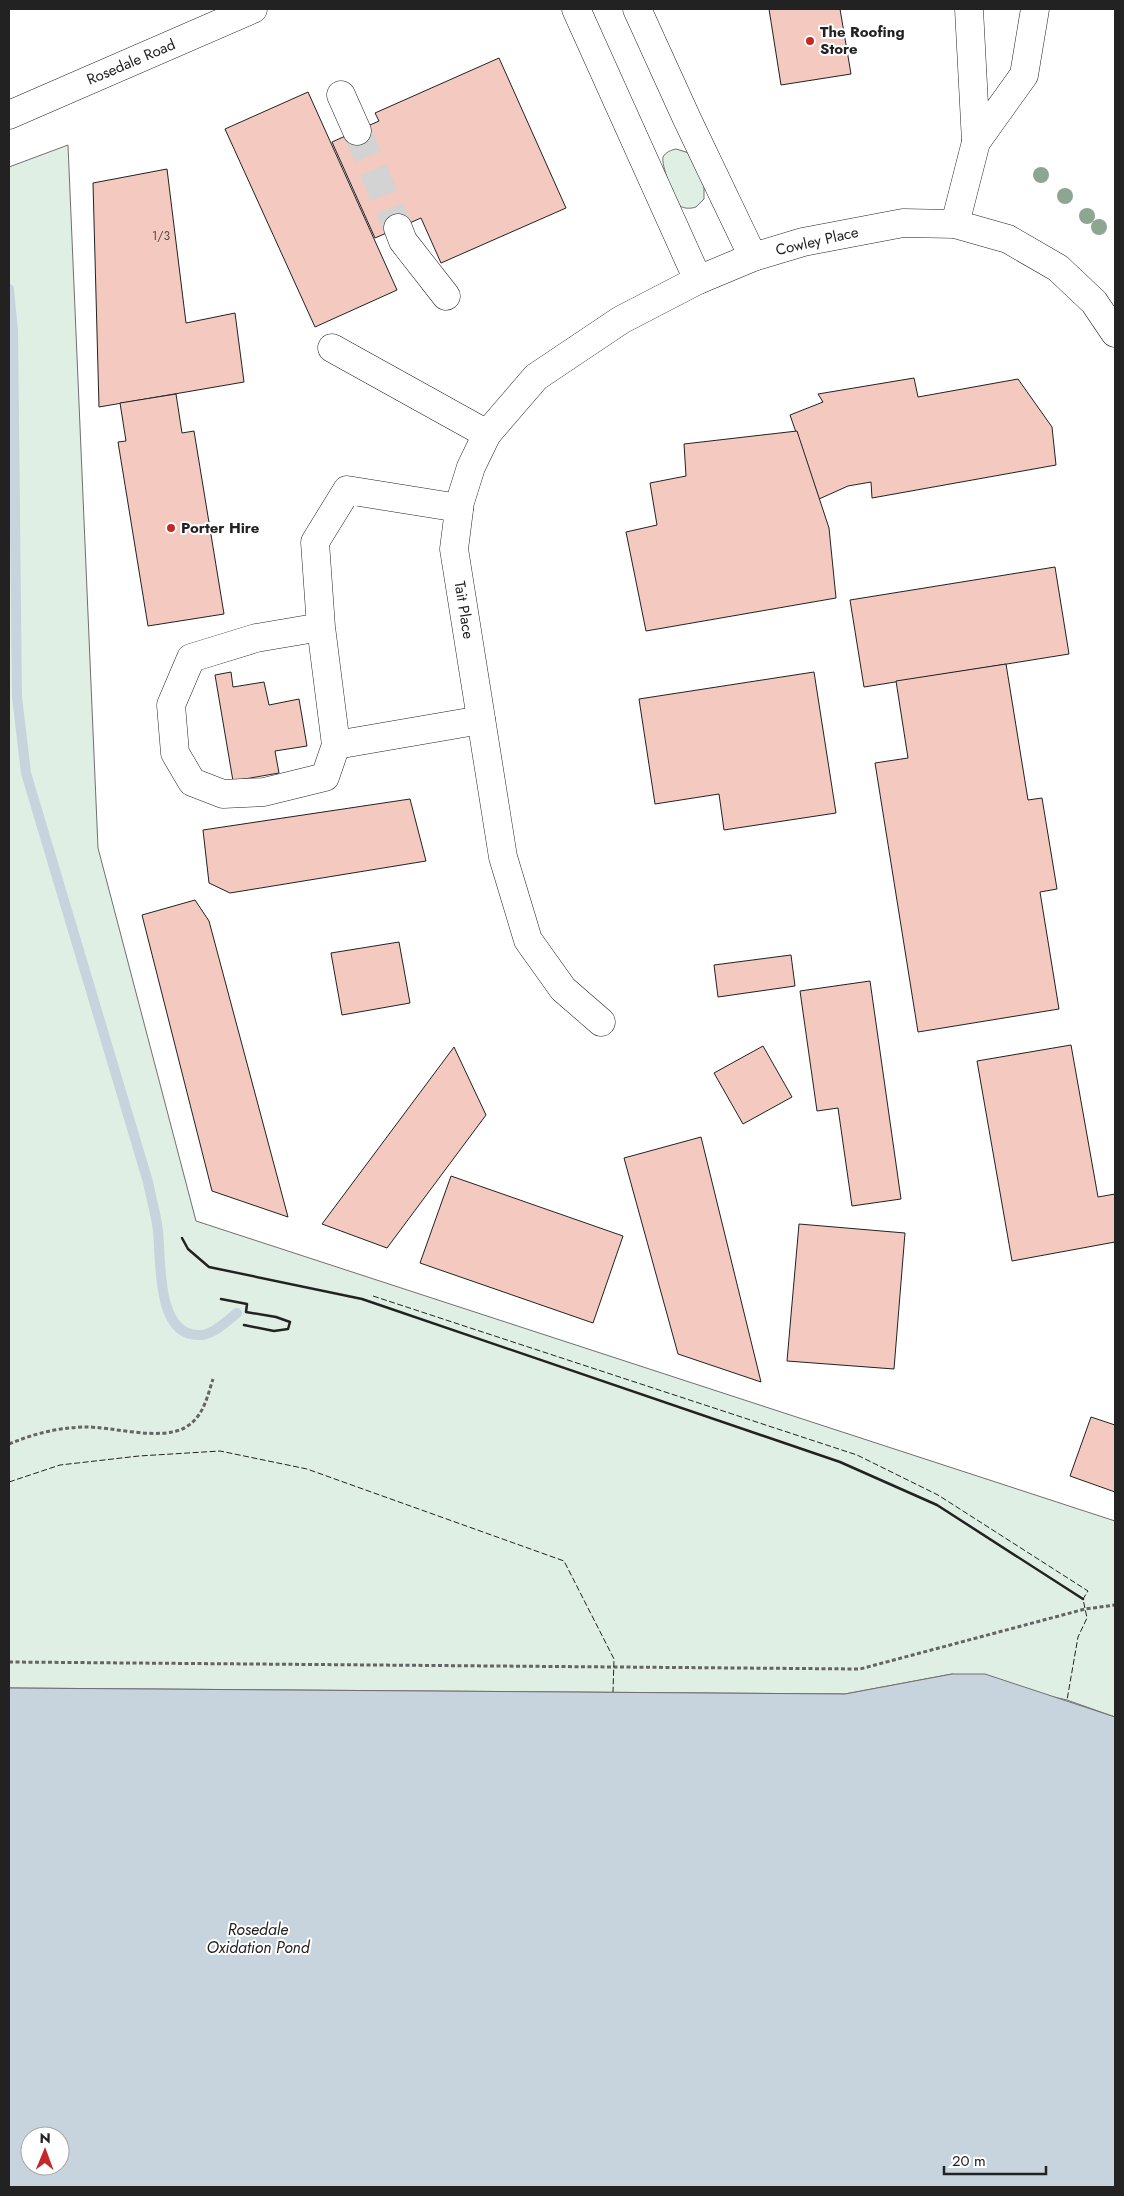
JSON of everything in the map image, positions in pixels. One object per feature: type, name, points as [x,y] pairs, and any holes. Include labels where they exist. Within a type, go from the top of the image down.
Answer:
[{"type":"street","name":"Rosedale Road","points":[[9,115],[253,9]]},
{"type":"street","points":[[576,9],[698,280]]},
{"type":"street","points":[[637,9],[753,257]]},
{"type":"street","points":[[954,224],[976,142],[969,9]]},
{"type":"street","points":[[976,142],[1024,75],[1035,9]]},
{"type":"street","points":[[341,95],[357,131]]},
{"type":"street","name":"Cowley Place","points":[[698,280],[753,257],[803,242],[903,222],[954,224],[1008,239],[1058,268],[1094,302],[1115,333]]},
{"type":"street","points":[[398,228],[403,241],[446,296]]},
{"type":"street","name":"Tait Place","points":[[601,1022],[563,989],[528,940],[503,857],[454,549],[459,508],[471,467],[487,434],[536,377],[621,320],[698,280]]},
{"type":"street","points":[[332,348],[487,434]]},
{"type":"street","points":[[321,626],[256,638],[191,658],[171,705],[175,753],[192,782],[223,794],[231,794],[264,792],[325,777],[336,745],[321,626],[315,542],[347,490],[459,508]]},
{"type":"street","points":[[336,745],[481,720]]},
{"type":"path","points":[[9,1444],[35,1433],[67,1428],[101,1428],[157,1433],[184,1429],[200,1414],[206,1404],[213,1378]]},
{"type":"path","points":[[9,1662],[860,1669],[1085,1608],[1115,1605]]},
{"type":"green space","points":[[68,145],[98,848],[196,1221],[1115,1521],[1115,1717],[1067,1700],[952,1674],[845,1694],[9,1688],[9,167]]},
{"type":"green space","points":[[676,149],[689,153],[704,186],[704,199],[696,207],[686,208],[680,206],[668,180],[663,157]]},
{"type":"water","name":"Rosedale Oxidation Pond","points":[[952,1674],[985,1674],[1115,1717],[1115,2187],[9,2187],[9,1688],[845,1694]]},
{"type":"building","name":"The Roofing Store","points":[[769,9],[840,9],[851,74],[781,85]]},
{"type":"building","points":[[499,58],[566,208],[441,263],[421,218],[375,238],[332,142],[379,121],[375,113]]},
{"type":"building","points":[[308,92],[397,290],[315,327],[225,129]]},
{"type":"building","points":[[167,169],[186,323],[235,313],[244,382],[99,407],[93,183]]},
{"type":"building","points":[[914,378],[918,397],[1018,379],[1052,427],[1056,465],[872,498],[871,482],[848,486],[819,499],[790,415],[823,402],[818,394]]},
{"type":"building","name":"Porter Hire","points":[[176,394],[182,433],[194,431],[224,614],[148,626],[118,442],[126,441],[120,403]]},
{"type":"building","points":[[797,431],[829,528],[836,598],[646,631],[626,532],[657,525],[650,483],[686,476],[684,444]]},
{"type":"building","points":[[1055,567],[1069,654],[864,687],[850,600]]},
{"type":"building","points":[[1006,664],[1028,800],[1042,798],[1057,889],[1040,892],[1059,1009],[918,1032],[875,763],[908,758],[896,681]]},
{"type":"building","points":[[231,672],[233,687],[264,682],[269,705],[299,699],[307,746],[275,751],[279,773],[233,781],[215,675]]},
{"type":"building","points":[[814,672],[836,813],[724,830],[719,794],[655,804],[639,699]]},
{"type":"building","points":[[410,799],[426,861],[230,893],[209,883],[203,830]]},
{"type":"building","points":[[195,900],[209,921],[288,1217],[212,1191],[142,915]]},
{"type":"building","points":[[399,942],[410,1003],[342,1015],[331,953]]},
{"type":"building","points":[[791,955],[795,986],[718,997],[714,965]]},
{"type":"building","points":[[870,981],[901,1199],[852,1206],[838,1108],[817,1111],[800,991]]},
{"type":"building","points":[[1071,1045],[1098,1197],[1115,1194],[1115,1242],[1012,1261],[977,1061]]},
{"type":"building","points":[[763,1046],[792,1097],[743,1124],[714,1073]]},
{"type":"building","points":[[454,1047],[486,1115],[387,1248],[322,1224]]},
{"type":"building","points":[[701,1137],[761,1382],[678,1354],[624,1158]]},
{"type":"building","points":[[451,1176],[623,1236],[593,1323],[420,1263]]},
{"type":"building","points":[[799,1224],[905,1233],[894,1369],[787,1361]]},
{"type":"building","points":[[1091,1417],[1115,1425],[1115,1492],[1070,1476]]},
{"type":"waterway","points":[[9,289],[13,331],[17,697],[26,773],[148,1182],[158,1231],[163,1294],[168,1309],[174,1323],[184,1332],[198,1335],[214,1331],[237,1313]]},
{"type":"tunnel","points":[[357,131],[398,228]]},
{"type":"fence","points":[[373,1296],[857,1455],[938,1495],[1088,1591],[1083,1599],[1087,1618],[1078,1637],[1067,1700]]},
{"type":"fence","points":[[9,1482],[60,1465],[139,1456],[220,1451],[307,1469],[564,1561],[614,1659],[613,1692]]},
{"type":"wall","points":[[182,1238],[188,1249],[209,1267],[362,1299],[840,1462],[937,1505],[1083,1599]]},
{"type":"wall","points":[[221,1299],[247,1304],[246,1312],[276,1317],[290,1322],[288,1329],[274,1331],[244,1325]]},
{"type":"place","name":"The Roofing Store","points":[[810,41]]},
{"type":"place","name":"Porter Hire","points":[[171,528]]}]
